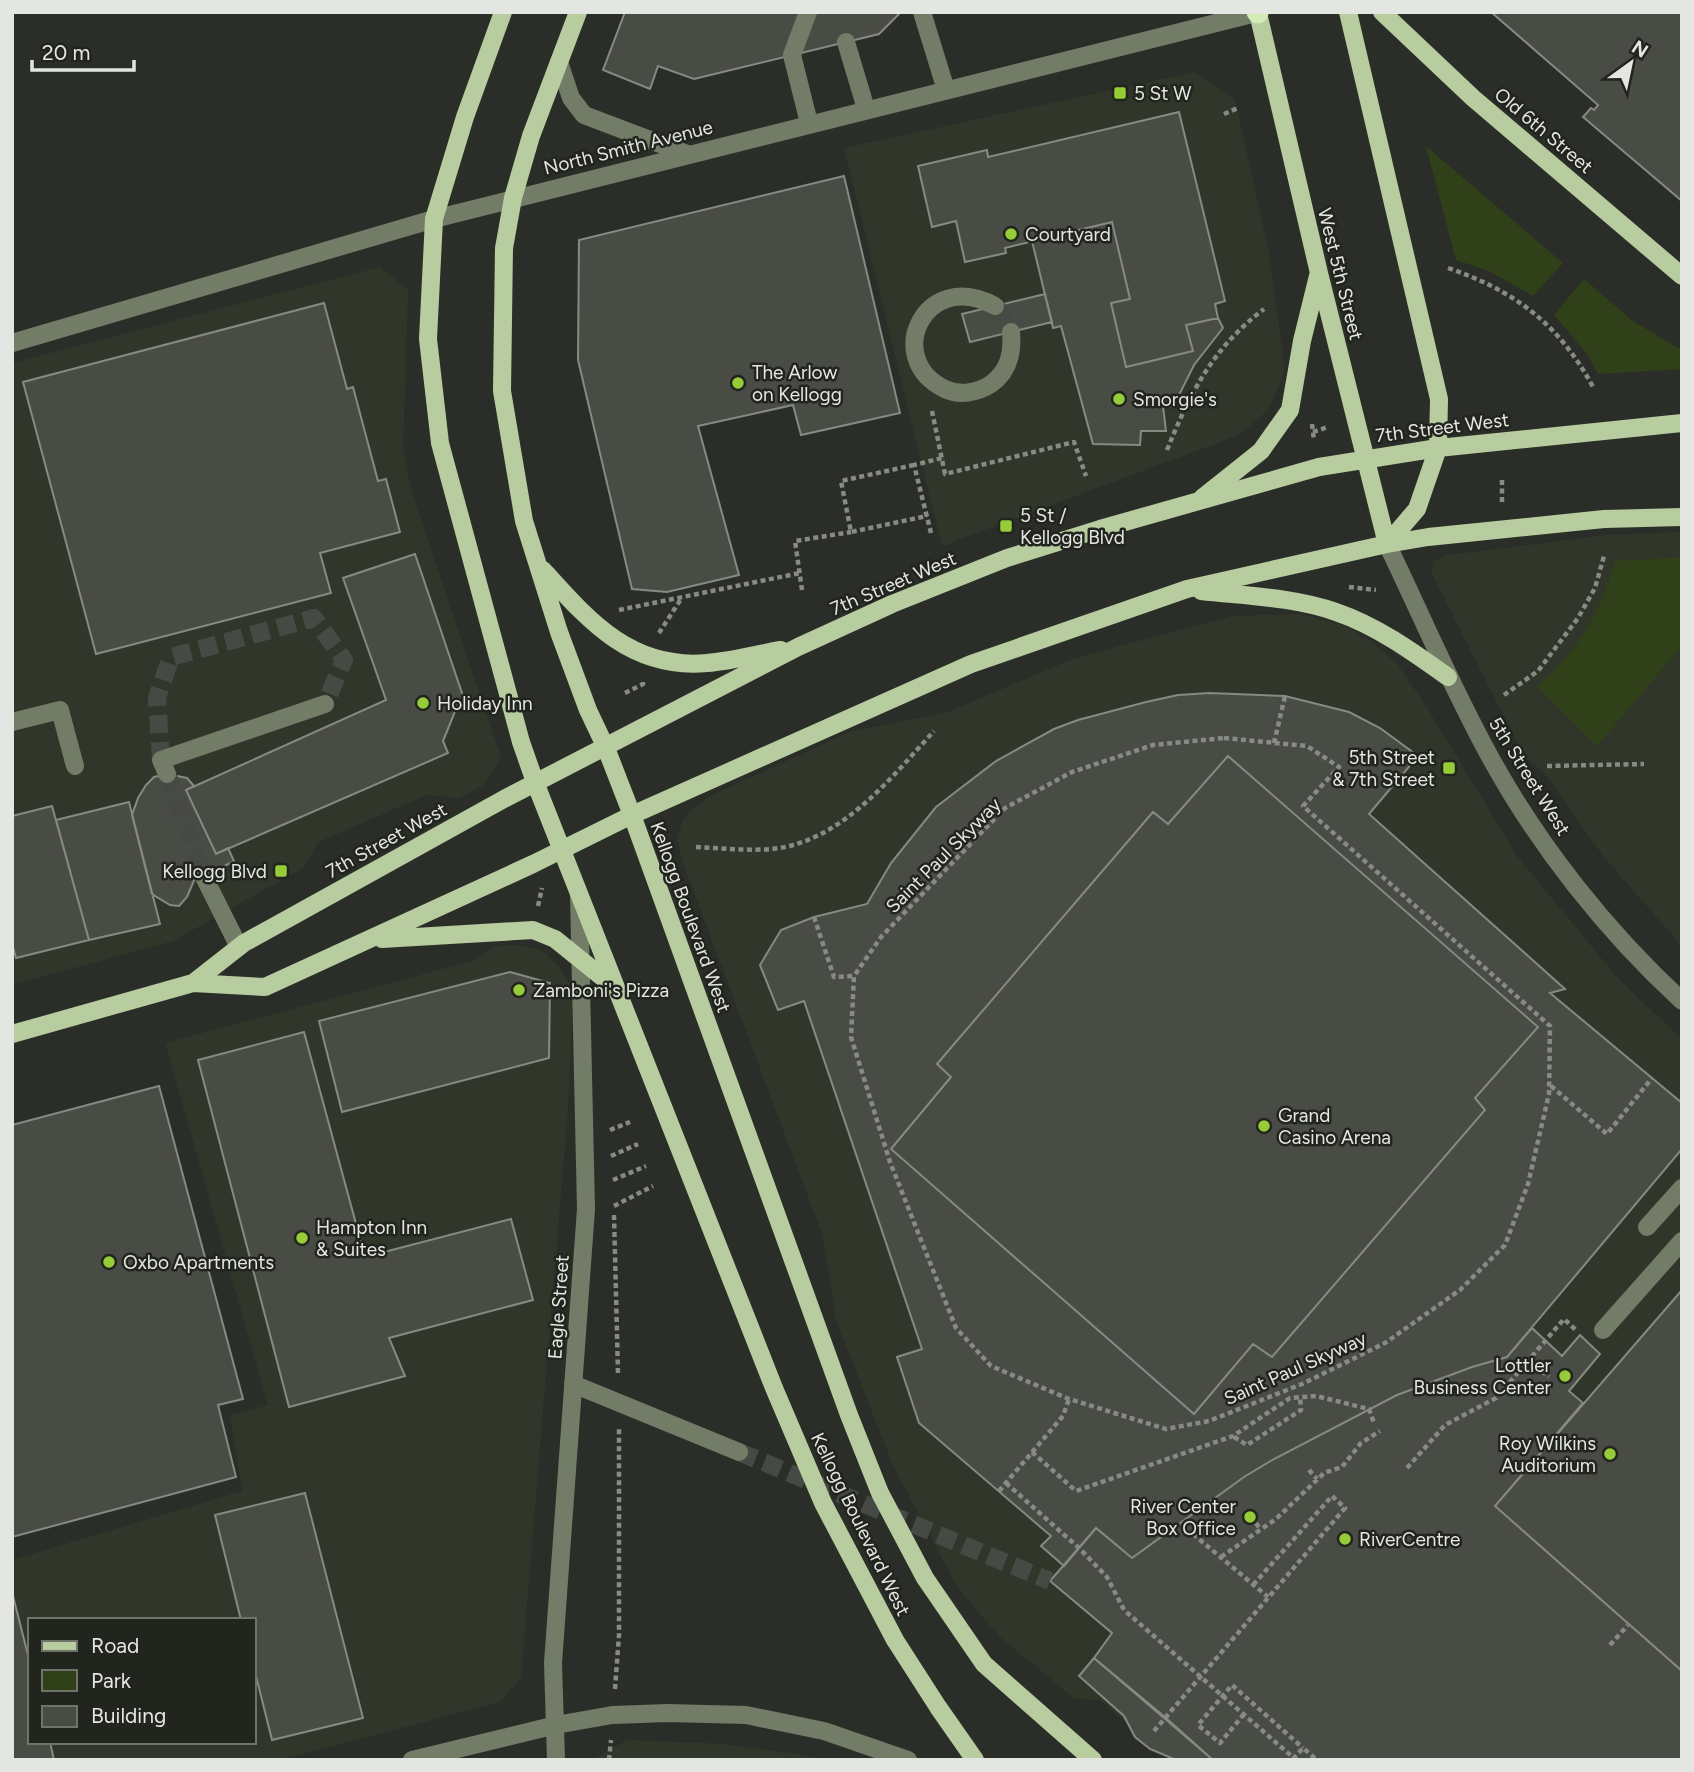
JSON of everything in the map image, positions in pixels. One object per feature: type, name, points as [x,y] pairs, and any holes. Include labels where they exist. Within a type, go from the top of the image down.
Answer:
[{"type":"main road","name":"Kellogg Boulevard West","points":[[502,12],[465,117],[434,219],[428,339],[440,443],[521,742],[535,782],[774,1388],[823,1503],[895,1640],[975,1760]]},
{"type":"main road","name":"Kellogg Boulevard West","points":[[578,12],[531,136],[513,198],[504,248],[502,391],[524,521],[583,697],[607,748],[632,815],[849,1415],[880,1493],[925,1578],[984,1664],[1093,1760]]},
{"type":"main road","points":[[1348,12],[1439,399],[1438,448],[1417,509],[1387,544]]},
{"type":"main road","name":"Old 6th Street","points":[[1382,12],[1473,97],[1682,276]]},
{"type":"main road","name":"West 5th Street","points":[[1258,13],[1319,273],[1387,544]]},
{"type":"main road","points":[[1193,504],[1261,451],[1290,410],[1302,341],[1319,273]]},
{"type":"main road","name":"7th Street West","points":[[193,983],[239,947],[535,782],[607,748],[798,647],[892,604],[1007,558],[1318,467],[1438,448],[1682,423]]},
{"type":"main road","name":"7th Street West","points":[[12,1034],[193,983],[265,987],[371,940],[632,815],[971,664],[1187,589],[1387,544],[1604,519],[1682,517]]},
{"type":"main road","points":[[538,565],[584,616],[617,642],[647,656],[671,663],[707,663],[798,647]]},
{"type":"main road","points":[[1187,589],[1296,603],[1334,611],[1404,645],[1448,677]]},
{"type":"main road","points":[[371,940],[533,930],[555,939],[616,988]]},
{"type":"street","points":[[808,12],[792,55],[809,123]]},
{"type":"street","points":[[922,12],[946,90]]},
{"type":"street","name":"North Smith Avenue","points":[[12,343],[513,198],[1258,13]]},
{"type":"street","points":[[846,42],[866,110]]},
{"type":"street","points":[[559,62],[571,97],[584,115],[687,154]]},
{"type":"street","points":[[995,306],[967,295],[951,296],[937,302],[926,312],[918,325],[914,342],[916,358],[924,373],[936,385],[952,392],[968,393],[985,388],[998,379],[1008,365],[1012,348],[1011,332]]},
{"type":"street","name":"5th Street West","points":[[1387,544],[1448,677],[1525,816],[1618,936],[1682,1001]]},
{"type":"street","points":[[167,774],[161,760],[325,704]]},
{"type":"street","points":[[12,722],[60,710],[75,766]]},
{"type":"street","points":[[204,877],[239,947]]},
{"type":"street","name":"Eagle Street","points":[[556,1760],[553,1663],[586,1209],[579,892]]},
{"type":"street","points":[[1647,1227],[1682,1188]]},
{"type":"street","points":[[1602,1330],[1682,1241]]},
{"type":"street","points":[[573,1384],[739,1452]]},
{"type":"street","points":[[412,1760],[556,1724],[612,1715],[668,1713],[746,1715],[824,1731],[908,1760]]},
{"type":"path","points":[[1224,114],[1238,107]]},
{"type":"path","points":[[1448,268],[1482,280],[1514,297],[1539,316],[1579,361],[1593,387]]},
{"type":"path","points":[[1167,450],[1187,401],[1214,357],[1241,327],[1264,309]]},
{"type":"path","points":[[924,373],[945,474],[1074,442],[1086,476]]},
{"type":"path","points":[[1313,432],[1328,427]]},
{"type":"path","points":[[851,532],[841,481],[942,458]]},
{"type":"path","points":[[914,465],[931,533]]},
{"type":"path","points":[[1502,477],[1502,502]]},
{"type":"path","points":[[802,590],[795,541],[927,516]]},
{"type":"path","points":[[1504,695],[1538,671],[1578,618],[1595,589],[1604,556]]},
{"type":"path","points":[[619,610],[800,573]]},
{"type":"path","points":[[1344,586],[1376,590]]},
{"type":"path","points":[[658,634],[681,598]]},
{"type":"path","points":[[1274,743],[1285,696]]},
{"type":"path","points":[[696,847],[772,849],[813,839],[847,817],[884,786],[934,731]]},
{"type":"path","name":"Saint Paul Skyway","points":[[1224,738],[1307,746],[1339,767],[1303,806],[1550,1026],[1550,1085],[1528,1184],[1505,1245],[1460,1290],[1385,1343],[1302,1384],[1232,1412],[1209,1421],[1166,1429],[1069,1399],[991,1366],[956,1328],[890,1162],[851,1037],[854,976],[881,937],[1005,808],[1072,772],[1153,744],[1224,738]]},
{"type":"path","points":[[1547,766],[1644,764]]},
{"type":"path","points":[[537,907],[542,887]]},
{"type":"path","points":[[814,917],[834,977],[854,976]]},
{"type":"path","points":[[1550,1085],[1607,1134],[1652,1078]]},
{"type":"path","points":[[610,1130],[630,1122]]},
{"type":"path","points":[[611,1156],[638,1144]]},
{"type":"path","points":[[613,1180],[646,1166]]},
{"type":"path","points":[[614,1206],[653,1186]]},
{"type":"path","points":[[1407,1468],[1446,1425],[1496,1398],[1545,1341]]},
{"type":"path","points":[[1529,1360],[1549,1377]]},
{"type":"path","name":"Saint Paul Skyway","points":[[1032,1452],[1076,1492],[1233,1436],[1290,1398],[1316,1396],[1369,1409],[1374,1423]]},
{"type":"path","name":"Saint Paul Skyway","points":[[1233,1436],[1247,1445],[1301,1410],[1300,1397]]},
{"type":"path","points":[[999,1491],[1063,1416],[1069,1399]]},
{"type":"path","points":[[1221,1557],[1276,1519],[1324,1473],[1342,1467],[1361,1443],[1380,1431]]},
{"type":"path","points":[[1309,1470],[1317,1479]]},
{"type":"path","points":[[1006,1483],[1079,1548],[1107,1577],[1124,1610],[1294,1760],[1303,1748]]},
{"type":"path","points":[[1154,1731],[1345,1508],[1332,1496],[1255,1582]]},
{"type":"path","points":[[1250,1517],[1261,1529]]},
{"type":"path","points":[[1193,1534],[1270,1595]]},
{"type":"path","points":[[1610,1645],[1628,1625]]},
{"type":"path","points":[[1244,1714],[1220,1743],[1198,1725],[1232,1685],[1317,1760]]},
{"type":"shaded area","points":[[1195,72],[1235,100],[1269,253],[1285,372],[1269,409],[1239,435],[942,546],[844,148]]},
{"type":"shaded area","points":[[380,267],[408,290],[403,448],[411,490],[501,757],[484,785],[459,798],[427,795],[318,842],[303,868],[173,941],[12,985],[12,363]]},
{"type":"shaded area","points":[[1682,532],[1682,946],[1603,856],[1543,771],[1525,758],[1432,574],[1433,561],[1448,555],[1606,535]]},
{"type":"shaded area","points":[[1299,614],[1343,625],[1368,639],[1396,662],[1517,856],[1616,976],[1682,1040],[1682,1760],[1169,1760],[1100,1700],[1075,1699],[1000,1637],[957,1587],[892,1463],[836,1320],[823,1236],[684,866],[677,840],[683,819],[706,798],[849,732],[948,712],[1075,658],[1232,616]]},
{"type":"shaded area","points":[[517,945],[541,950],[561,969],[573,989],[568,1106],[521,1678],[500,1702],[280,1760],[12,1760],[12,1560],[242,1491],[230,1415],[268,1405],[165,1043],[473,961],[492,947]]},
{"type":"shaded area","points":[[627,1740],[726,1744],[834,1760],[592,1760]]},
{"type":"green space","points":[[1426,146],[1563,263],[1533,296],[1489,271],[1456,260]]},
{"type":"green space","points":[[1584,279],[1634,322],[1682,350],[1682,369],[1598,374],[1588,355],[1554,315]]},
{"type":"green space","points":[[1682,557],[1682,646],[1597,746],[1537,687],[1564,660],[1586,630],[1603,597],[1615,561]]},
{"type":"building","points":[[625,12],[901,12],[879,34],[694,79],[658,66],[650,89],[603,70]]},
{"type":"building","points":[[1491,12],[1682,12],[1682,201],[1583,117],[1598,105]]},
{"type":"building","name":"Courtyard","points":[[1179,112],[1225,301],[1215,304],[1218,318],[1186,325],[1193,351],[1126,367],[1111,303],[1130,299],[1112,222],[1005,248],[1006,253],[965,262],[956,221],[932,227],[918,166],[987,150],[988,157]]},
{"type":"building","name":"The Arlow on Kellogg","points":[[844,176],[900,413],[801,435],[793,405],[698,426],[739,575],[667,592],[632,589],[578,360],[579,240]]},
{"type":"building","points":[[1112,222],[1130,299],[1111,303],[1126,367],[1193,351],[1186,325],[1218,318],[1223,328],[1194,365],[1173,407],[1163,406],[1166,431],[1141,431],[1140,445],[1093,444],[1061,326],[1053,328],[1032,241]]},
{"type":"building","points":[[1045,294],[1052,322],[970,342],[962,314]]},
{"type":"building","points":[[324,303],[347,389],[353,387],[378,481],[386,479],[400,532],[320,553],[331,593],[96,654],[23,382]]},
{"type":"building","name":"Holiday Inn","points":[[415,554],[466,705],[456,709],[443,741],[448,753],[216,854],[186,790],[386,700],[343,578]]},
{"type":"building","name":"Grand Casino Arena","points":[[1210,693],[1285,696],[1349,712],[1380,728],[1418,756],[1369,814],[1565,989],[1550,993],[1682,1103],[1682,1149],[1507,1357],[1397,1395],[1274,1459],[1244,1477],[1132,1558],[1096,1528],[1064,1566],[1041,1546],[1051,1536],[919,1423],[897,1357],[922,1349],[804,1001],[778,1010],[760,965],[781,930],[814,917],[867,904],[891,863],[936,807],[996,761],[1054,729],[1078,720],[1178,695]]},
{"type":"building","points":[[1228,756],[1538,1027],[1475,1098],[1485,1110],[1272,1357],[1253,1344],[1194,1414],[891,1149],[951,1077],[937,1064],[1153,812],[1168,824]]},
{"type":"building","points":[[167,774],[187,778],[194,786],[186,790],[216,854],[228,848],[234,861],[204,877],[195,878],[187,897],[179,906],[170,905],[152,894],[132,815],[146,785],[154,777]]},
{"type":"building","points":[[129,802],[160,924],[89,940],[56,820]]},
{"type":"building","points":[[52,806],[89,940],[16,958],[12,943],[12,816]]},
{"type":"building","points":[[510,972],[550,983],[549,1058],[342,1112],[319,1021]]},
{"type":"building","name":"Hampton Inn & Suites","points":[[304,1032],[365,1257],[511,1219],[533,1300],[389,1338],[405,1376],[289,1407],[198,1060]]},
{"type":"building","name":"Oxbo Apartments","points":[[159,1086],[243,1399],[218,1405],[236,1477],[12,1537],[12,1125]]},
{"type":"building","name":"Roy Wilkins Auditorium","points":[[1682,1290],[1682,1671],[1495,1506]]},
{"type":"building","name":"RiverCentre","points":[[1532,1328],[1562,1356],[1580,1335],[1600,1354],[1569,1391],[1583,1403],[1495,1506],[1682,1671],[1682,1760],[1213,1760],[1094,1658],[1112,1633],[1050,1581],[1096,1528],[1132,1558],[1244,1477],[1274,1459],[1397,1395],[1507,1357]]},
{"type":"building","points":[[305,1493],[363,1718],[272,1740],[256,1676],[256,1618],[241,1618],[215,1515]]},
{"type":"building","points":[[12,1592],[28,1655],[28,1744],[50,1744],[54,1760],[12,1760]]},
{"type":"building","points":[[1094,1658],[1213,1760],[1176,1760],[1150,1749],[1135,1737],[1124,1716],[1079,1676]]},
{"type":"tunnel","points":[[995,306],[1005,318],[1011,332]]},
{"type":"tunnel","points":[[161,760],[157,698],[171,657],[314,618],[344,660],[325,704]]},
{"type":"tunnel","points":[[167,774],[204,877]]},
{"type":"tunnel","points":[[739,1452],[1050,1581]]},
{"type":"place","name":"5 St W","points":[[1120,93]]},
{"type":"place","name":"Courtyard","points":[[1011,234]]},
{"type":"place","name":"The Arlow on Kellogg","points":[[738,383]]},
{"type":"place","name":"Smorgie's","points":[[1119,399]]},
{"type":"place","name":"5 St / Kellogg Blvd","points":[[1006,526]]},
{"type":"place","name":"Holiday Inn","points":[[423,703]]},
{"type":"place","name":"5th Street & 7th Street","points":[[1449,768]]},
{"type":"place","name":"Kellogg Blvd","points":[[281,871]]},
{"type":"place","name":"Zamboni's Pizza","points":[[519,990]]},
{"type":"place","name":"Grand Casino Arena","points":[[1264,1126]]},
{"type":"place","name":"Hampton Inn & Suites","points":[[302,1238]]},
{"type":"place","name":"Oxbo Apartments","points":[[109,1262]]},
{"type":"place","name":"Lottler Business Center","points":[[1565,1376]]},
{"type":"place","name":"Roy Wilkins Auditorium","points":[[1610,1454]]},
{"type":"place","name":"River Center Box Office","points":[[1250,1517]]},
{"type":"place","name":"RiverCentre","points":[[1345,1539]]}]
